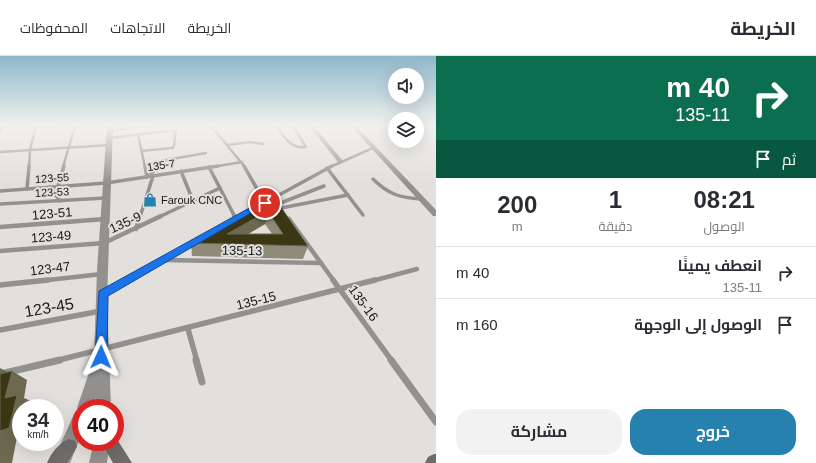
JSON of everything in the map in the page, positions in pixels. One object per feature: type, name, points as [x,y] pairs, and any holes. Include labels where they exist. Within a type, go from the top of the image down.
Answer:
[{"type":"main road","points":[[115,451],[124,463]]},
{"type":"street","points":[[104,399],[101,354],[108,145]]},
{"type":"street","points":[[327,145],[340,161]]},
{"type":"street","points":[[370,145],[436,214]]},
{"type":"street","points":[[88,399],[101,354]]},
{"type":"street","points":[[62,460],[72,438]]},
{"type":"street","points":[[98,463],[100,451]]},
{"type":"lane","points":[[27,189],[31,145]]},
{"type":"lane","points":[[58,186],[71,145]]},
{"type":"lane","points":[[0,152],[70,148],[79,145]]},
{"type":"lane","points":[[140,145],[146,176],[166,160],[206,153]]},
{"type":"lane","points":[[141,150],[172,148],[174,145]]},
{"type":"lane","points":[[227,145],[242,162],[265,203]]},
{"type":"lane","points":[[292,145],[303,148],[307,146],[306,145]]},
{"type":"lane","points":[[259,206],[326,168],[373,148]]},
{"type":"lane","points":[[0,157],[4,152]]},
{"type":"lane","name":"135-7","points":[[106,183],[242,162]]},
{"type":"lane","points":[[209,167],[236,219]]},
{"type":"lane","points":[[326,168],[363,215]]},
{"type":"lane","points":[[181,171],[193,201]]},
{"type":"lane","points":[[136,229],[153,176]]},
{"type":"lane","points":[[373,179],[390,194],[402,198],[421,198]]},
{"type":"lane","name":"123-55","points":[[0,191],[106,183]]},
{"type":"lane","points":[[280,206],[324,186]]},
{"type":"lane","points":[[50,187],[60,201]]},
{"type":"lane","name":"135-9","points":[[104,244],[220,188]]},
{"type":"lane","points":[[280,206],[348,195]]},
{"type":"lane","name":"123-53","points":[[0,204],[106,198]]},
{"type":"lane","name":"135-16","points":[[274,198],[436,422]]},
{"type":"lane","points":[[230,222],[242,215]]},
{"type":"lane","name":"123-51","points":[[0,227],[105,219]]},
{"type":"lane","points":[[103,294],[197,241]]},
{"type":"lane","name":"123-49","points":[[0,251],[104,244]]},
{"type":"lane","name":"135-13","points":[[163,260],[321,263]]},
{"type":"lane","name":"135-15","points":[[0,374],[101,354],[188,329],[417,269]]},
{"type":"lane","name":"123-47","points":[[0,286],[103,273]]},
{"type":"lane","name":"123-45","points":[[0,330],[102,311]]},
{"type":"lane","points":[[188,329],[202,382]]},
{"type":"building","points":[[268,198],[276,200],[308,246],[191,243]],"holes":[[[268,211],[283,234],[227,234]]]},
{"type":"building","points":[[12,371],[5,398],[17,395],[16,399],[12,399],[12,416],[9,428],[0,431],[0,374]]},
{"type":"place","name":"Farouk CNC","points":[[150,200]]},
{"type":"route","points":[[101,357],[103,294],[265,203]]}]
